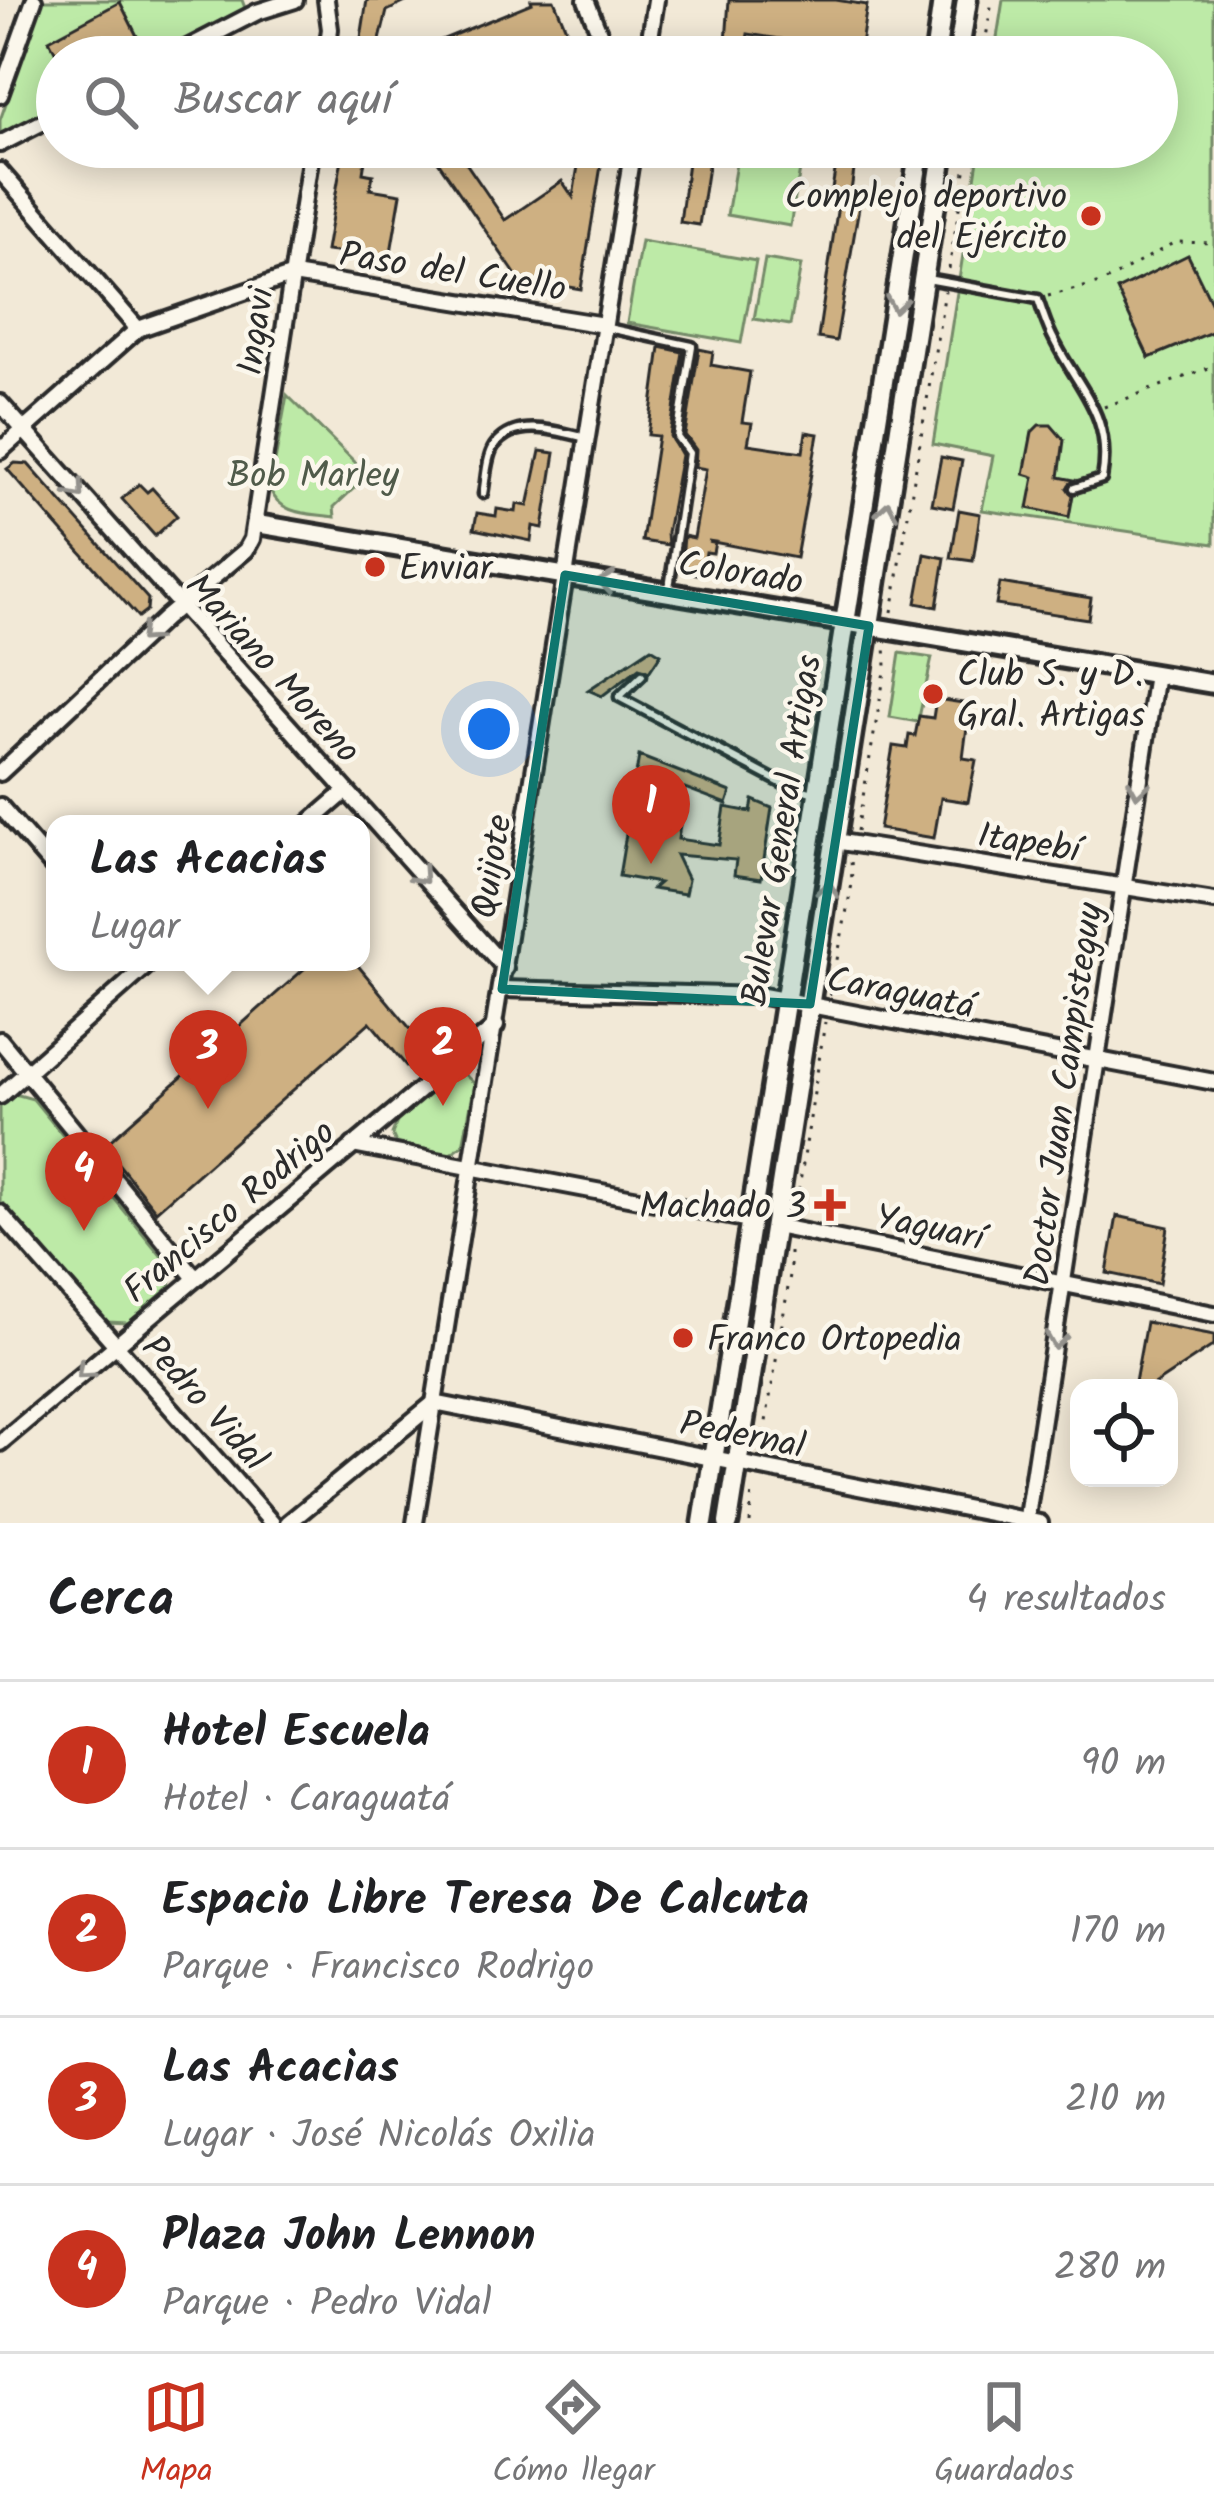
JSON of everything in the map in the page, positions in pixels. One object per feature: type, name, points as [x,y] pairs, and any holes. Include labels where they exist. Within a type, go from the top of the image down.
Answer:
[{"type":"main road","points":[[938,36],[944,0]]},
{"type":"main road","points":[[962,36],[968,0]]},
{"type":"main road","name":"Bulevar General Artigas","points":[[703,1523],[917,168]]},
{"type":"main road","name":"Bulevar General Artigas","points":[[728,1523],[941,168]]},
{"type":"street","points":[[0,95],[34,0]]},
{"type":"street","points":[[211,36],[291,0]]},
{"type":"street","points":[[326,0],[329,36]]},
{"type":"street","points":[[586,0],[601,36]]},
{"type":"street","points":[[650,36],[656,0]]},
{"type":"street","points":[[0,144],[36,126]]},
{"type":"street","name":"Ingavi","points":[[257,524],[309,168]]},
{"type":"street","name":"Quijote","points":[[415,1523],[630,168]]},
{"type":"street","points":[[0,171],[138,329]]},
{"type":"street","points":[[0,451],[138,329],[293,275]]},
{"type":"street","name":"Paso del Cuello","points":[[293,275],[604,325]]},
{"type":"street","name":"Mariano Moreno","points":[[0,403],[367,815]]},
{"type":"street","points":[[0,773],[178,606],[246,550],[257,524]]},
{"type":"street","name":"Colorado","points":[[257,524],[1214,683]]},
{"type":"street","name":"Doctor Juan Campisteguy","points":[[1031,1522],[1156,674]]},
{"type":"street","points":[[318,815],[345,791]]},
{"type":"street","points":[[0,806],[46,859]]},
{"type":"street","name":"Mariano Moreno","points":[[370,819],[505,968]]},
{"type":"street","name":"Itapebí","points":[[835,841],[1214,902]]},
{"type":"street","points":[[0,1096],[136,971]]},
{"type":"street","name":"Caraguatá","points":[[502,989],[763,996],[1214,1082]]},
{"type":"street","name":"Francisco Rodrigo","points":[[0,1443],[496,1026]]},
{"type":"street","points":[[0,1040],[195,1278]]},
{"type":"street","points":[[352,1145],[750,1220]]},
{"type":"street","name":"Pedro Vidal","points":[[0,1213],[272,1523]]},
{"type":"street","name":"Yaguarí","points":[[775,1226],[1214,1314]]},
{"type":"street","points":[[288,1523],[434,1403]]},
{"type":"street","name":"Pedernal","points":[[434,1403],[1031,1522]]},
{"type":"lane","points":[[923,278],[1038,299],[1052,336],[1097,410],[1107,452],[1102,479],[1074,488]]},
{"type":"lane","points":[[604,325],[616,332],[692,346],[677,437],[688,453],[669,592]]},
{"type":"lane","points":[[483,494],[492,448],[505,437],[530,428],[586,438]]},
{"type":"lane","points":[[642,675],[619,697],[781,783],[817,794]]},
{"type":"path","points":[[986,36],[992,0]]},
{"type":"path","points":[[1038,299],[1104,282],[1174,242],[1214,243]]},
{"type":"path","points":[[1097,410],[1214,366]]},
{"type":"highlighted area","points":[[565,575],[869,626],[810,1004],[502,989]]},
{"type":"green space","points":[[43,0],[242,0],[245,8],[194,36],[36,36],[36,119],[0,136],[0,120]]},
{"type":"green space","name":"Complejo deportivo del Ejército","points":[[1003,0],[1214,0],[1214,544],[982,510],[993,456],[933,444],[977,168],[1178,168],[1178,36],[997,36]]},
{"type":"green space","points":[[735,168],[800,168],[790,226],[727,215]]},
{"type":"green space","points":[[641,241],[756,261],[741,343],[627,323]]},
{"type":"green space","points":[[765,259],[801,265],[790,325],[754,319]]},
{"type":"green space","name":"Bob Marley","points":[[287,395],[368,475],[334,507],[335,517],[288,509],[270,489]]},
{"type":"green space","points":[[900,653],[932,658],[918,722],[890,717]]},
{"type":"green space","points":[[453,1074],[464,1074],[475,1084],[463,1145],[449,1155],[396,1143],[392,1134],[398,1119]]},
{"type":"green space","points":[[15,1094],[33,1099],[172,1269],[170,1287],[128,1323],[107,1322],[0,1202],[0,1105]]},
{"type":"building","points":[[367,0],[410,0],[387,11],[381,36],[361,36]]},
{"type":"building","points":[[554,0],[569,36],[451,36],[532,3]]},
{"type":"building","points":[[729,0],[836,0],[867,5],[862,36],[726,36]]},
{"type":"building","points":[[120,2],[137,36],[56,36]]},
{"type":"building","points":[[340,168],[364,168],[363,173],[373,175],[370,189],[401,194],[390,258],[326,251]]},
{"type":"building","points":[[442,168],[469,168],[505,220],[562,181],[573,197],[578,168],[601,168],[581,289],[518,278]]},
{"type":"building","points":[[687,168],[708,168],[699,225],[680,222]]},
{"type":"building","points":[[836,168],[854,168],[849,205],[859,207],[836,341],[818,338],[838,205],[832,204]]},
{"type":"building","points":[[1188,255],[1214,308],[1214,331],[1149,358],[1117,290]]},
{"type":"building","points":[[660,347],[683,352],[670,436],[681,455],[668,545],[642,541],[658,436],[648,435]]},
{"type":"building","points":[[699,349],[713,352],[711,365],[750,372],[742,422],[752,423],[748,444],[803,452],[806,432],[818,434],[796,558],[715,542],[713,553],[706,552],[702,575],[681,571],[684,536],[694,538],[706,469],[695,467],[696,450],[685,435]]},
{"type":"building","points":[[1039,425],[1051,425],[1064,440],[1059,477],[1074,480],[1067,488],[1073,495],[1069,517],[1028,508],[1034,477],[1024,474],[1032,432]]},
{"type":"building","points":[[540,451],[555,453],[543,528],[533,526],[531,541],[474,529],[477,513],[496,516],[497,509],[516,512],[517,504],[528,506]]},
{"type":"building","points":[[941,457],[962,461],[953,508],[932,504]]},
{"type":"building","points":[[15,463],[28,464],[148,599],[147,610],[138,617],[7,469]]},
{"type":"building","points":[[139,484],[147,492],[152,488],[177,516],[155,536],[122,499]]},
{"type":"building","points":[[959,510],[980,514],[973,561],[951,558]]},
{"type":"building","points":[[925,554],[945,558],[937,607],[916,603]]},
{"type":"building","points":[[1000,583],[1091,598],[1088,619],[996,605]]},
{"type":"building","points":[[651,648],[661,654],[649,672],[639,668],[602,696],[588,690]]},
{"type":"building","points":[[936,699],[970,704],[963,758],[976,760],[968,802],[941,798],[934,838],[879,829],[893,746],[907,748],[919,716],[933,718]]},
{"type":"building","points":[[639,756],[731,792],[727,804],[685,788],[678,839],[719,845],[725,807],[751,812],[753,800],[772,808],[761,879],[734,875],[736,860],[676,855],[688,880],[685,894],[652,889],[659,883],[619,876]]},
{"type":"building","points":[[302,971],[362,971],[433,1056],[412,1073],[370,1022],[156,1211],[104,1146]]},
{"type":"building","points":[[1117,1216],[1168,1227],[1159,1284],[1107,1273]]},
{"type":"building","points":[[1146,1322],[1214,1335],[1214,1345],[1163,1379],[1136,1379]]},
{"type":"place","name":"Complejo deportivo del Ejército","points":[[1091,216]]},
{"type":"place","name":"Enviar","points":[[375,567]]},
{"type":"place","name":"Club S. y D. Gral. Artigas","points":[[933,694]]},
{"type":"place","name":"Hotel Escuela","points":[[651,864]]},
{"type":"place","name":"Espacio Libre Teresa De Calcuta","points":[[443,1106]]},
{"type":"place","name":"Las Acacias","points":[[208,1109]]},
{"type":"place","name":"Machado 3","points":[[830,1205]]},
{"type":"place","name":"Plaza John Lennon","points":[[84,1231]]},
{"type":"place","name":"Franco Ortopedia","points":[[683,1338]]}]
